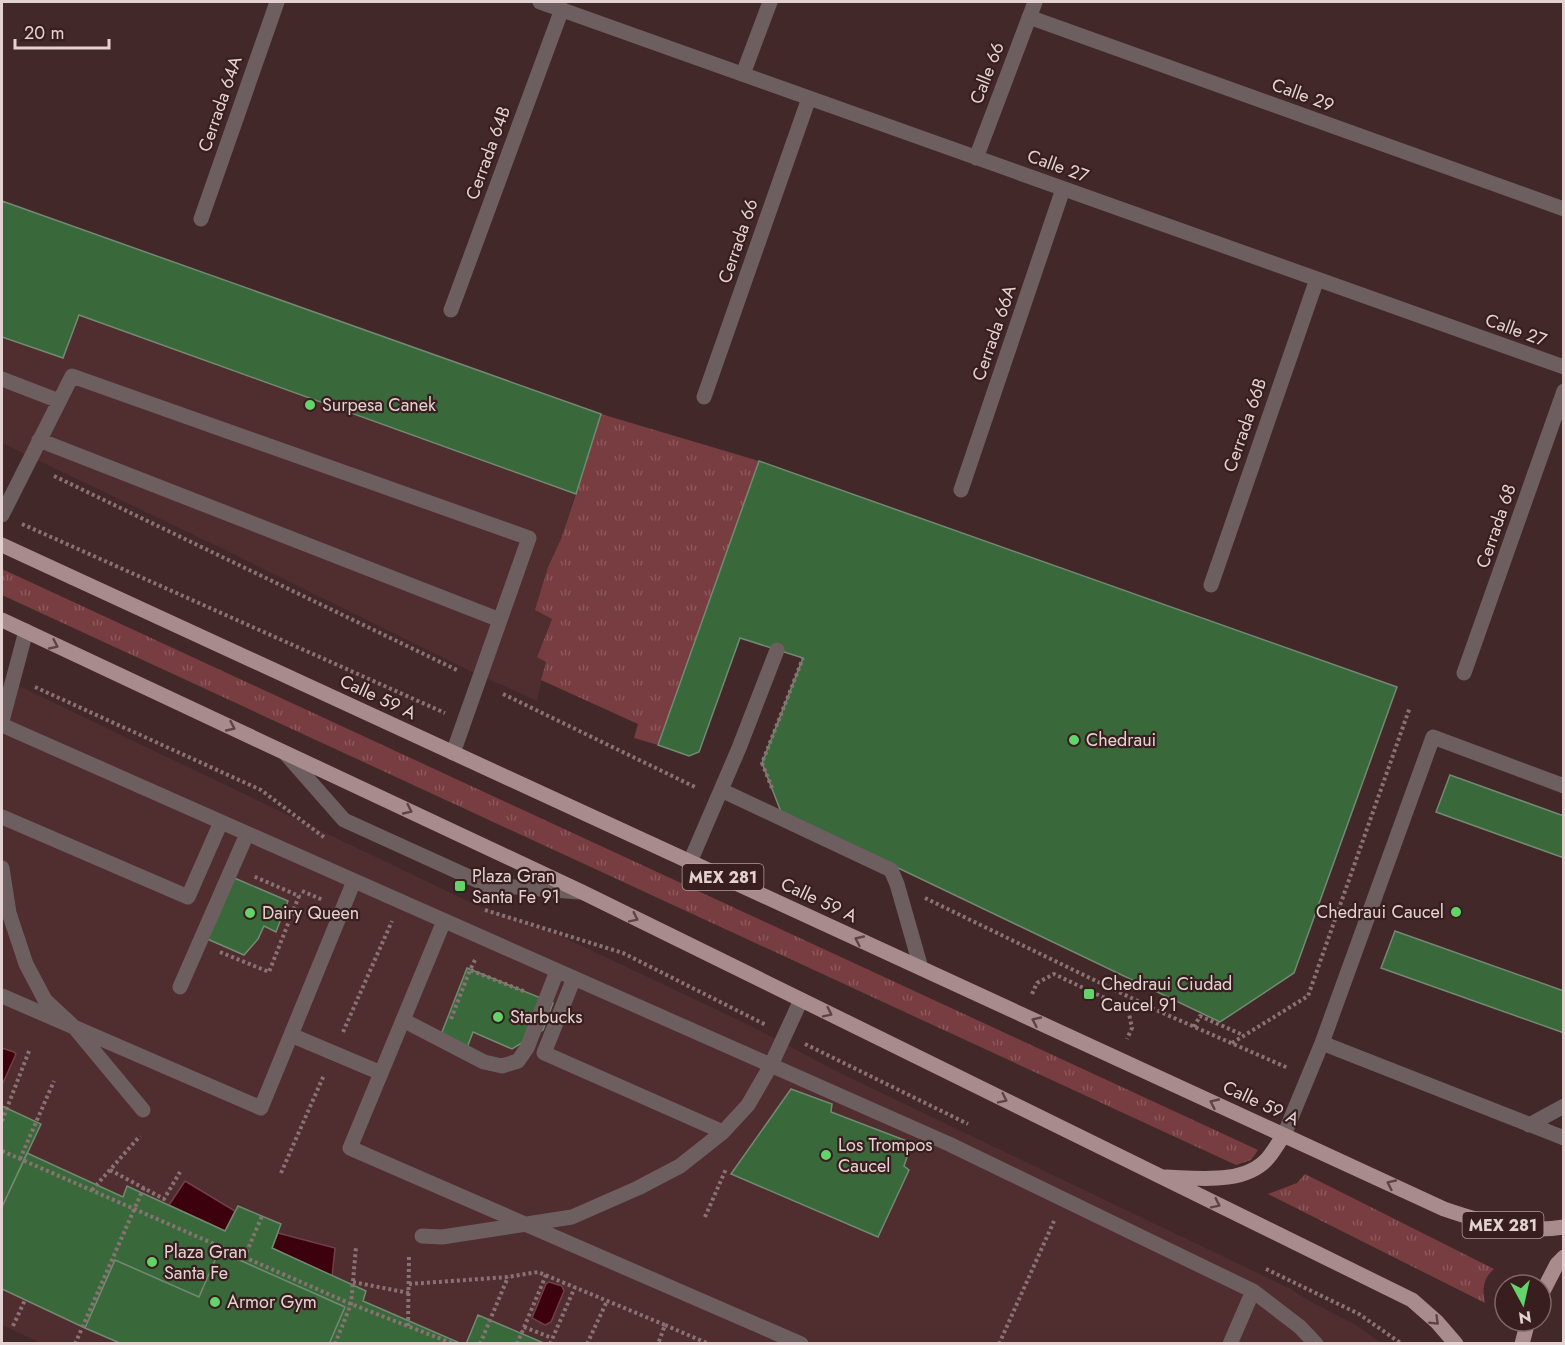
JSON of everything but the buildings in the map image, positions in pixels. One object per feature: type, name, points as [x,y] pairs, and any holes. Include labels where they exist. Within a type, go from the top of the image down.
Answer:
[{"type":"main road","name":"Calle 59 A","points":[[2,545],[1444,1209],[1475,1220],[1521,1229],[1563,1227]]},
{"type":"main road","points":[[2,620],[582,892],[1412,1300],[1437,1322],[1456,1344]]},
{"type":"main road","points":[[1160,1176],[1222,1179],[1246,1172],[1267,1160],[1284,1135]]},
{"type":"main road","points":[[1552,1273],[1563,1257]]},
{"type":"street","name":"Cerrada 64A","points":[[201,219],[277,2]]},
{"type":"street","name":"Calle 27","points":[[540,2],[1563,367]]},
{"type":"street","points":[[743,74],[770,2]]},
{"type":"street","name":"Calle 66","points":[[976,158],[1035,2]]},
{"type":"street","name":"Cerrada 64B","points":[[451,310],[562,9]]},
{"type":"street","name":"Calle 29","points":[[1029,17],[1563,209]]},
{"type":"street","name":"Cerrada 66","points":[[704,398],[809,98]]},
{"type":"street","name":"Cerrada 66A","points":[[961,490],[1063,189]]},
{"type":"street","name":"Cerrada 66B","points":[[1211,585],[1317,279]]},
{"type":"street","points":[[2,515],[72,376],[529,538],[453,753]]},
{"type":"street","points":[[2,379],[59,401]]},
{"type":"street","name":"Cerrada 68","points":[[1464,674],[1563,391]]},
{"type":"street","points":[[39,440],[500,620]]},
{"type":"street","points":[[26,631],[2,723],[247,834],[949,1144],[1253,1292],[1300,1327],[1316,1344]]},
{"type":"street","points":[[690,862],[777,650]]},
{"type":"street","points":[[1284,1135],[1322,1043],[1433,737],[1563,786]]},
{"type":"street","points":[[285,753],[344,820],[487,885],[582,892]]},
{"type":"street","points":[[719,794],[784,820],[891,870],[921,968]]},
{"type":"street","points":[[2,817],[188,897],[221,822]]},
{"type":"street","points":[[180,987],[247,834]]},
{"type":"street","points":[[2,868],[9,913],[26,964],[45,1000],[74,1027],[142,1110]]},
{"type":"street","points":[[2,996],[261,1108],[354,881]]},
{"type":"street","points":[[444,921],[350,1148],[801,1344]]},
{"type":"street","points":[[403,1020],[484,1062],[502,1066],[518,1061],[526,1048],[557,970]]},
{"type":"street","points":[[574,978],[544,1053],[723,1132]]},
{"type":"street","points":[[422,1236],[442,1238],[572,1217],[638,1188],[680,1166],[723,1132],[748,1105],[771,1065],[801,1000]]},
{"type":"street","points":[[291,1035],[381,1073]]},
{"type":"street","points":[[1322,1043],[1563,1138]]},
{"type":"street","points":[[1529,1125],[1563,1106]]},
{"type":"street","points":[[1230,1344],[1253,1292]]},
{"type":"path","points":[[54,476],[465,674]]},
{"type":"path","points":[[2,515],[417,700]]},
{"type":"path","points":[[784,820],[762,763],[802,658]]},
{"type":"path","points":[[503,694],[719,794]]},
{"type":"path","points":[[1232,1043],[1308,996],[1410,707]]},
{"type":"path","points":[[218,951],[268,972],[299,896],[251,875]]},
{"type":"path","points":[[897,884],[1156,1010],[1291,1069]]},
{"type":"path","points":[[451,1019],[471,970]]},
{"type":"path","points":[[1022,1015],[1037,983],[1054,974],[1128,1009],[1132,1028],[1118,1059]]},
{"type":"path","points":[[1194,1027],[1200,1016],[1243,1036]]},
{"type":"path","points":[[2,1121],[29,1051]]},
{"type":"path","points":[[20,1159],[54,1081]]},
{"type":"path","points":[[2,1101],[9,1104]]},
{"type":"path","points":[[92,1190],[140,1136]]},
{"type":"path","points":[[2,1150],[351,1304],[454,1344]]},
{"type":"path","points":[[705,1217],[726,1168]]},
{"type":"path","points":[[111,1170],[164,1198],[180,1172]]},
{"type":"path","points":[[75,1344],[144,1187]]},
{"type":"path","points":[[999,1344],[1064,1199]]},
{"type":"path","points":[[244,1258],[262,1216]]},
{"type":"path","points":[[335,1344],[351,1304],[356,1247]]},
{"type":"path","points":[[408,1326],[409,1248]]},
{"type":"path","points":[[409,1284],[508,1277],[538,1272],[709,1344]]},
{"type":"path","points":[[517,1344],[546,1275]]},
{"type":"path","points":[[480,1344],[508,1277]]},
{"type":"path","points":[[353,1282],[409,1293]]},
{"type":"path","points":[[550,1344],[575,1287]]},
{"type":"path","points":[[13,1326],[25,1300]]},
{"type":"path","points":[[587,1344],[607,1301]]},
{"type":"path","points":[[658,1344],[665,1325]]},
{"type":"path","points":[[524,1327],[552,1338]]},
{"type":"shaded area","points":[[2,201],[601,414],[561,539],[548,567],[536,610],[552,618],[537,657],[546,661],[537,701],[468,670],[2,443]]},
{"type":"shaded area","points":[[2,678],[474,904],[559,935],[751,1026],[838,1072],[1291,1289],[1356,1325],[1381,1343],[43,1344],[2,1325]]},
{"type":"shaded area","points":[[2,1048],[16,1054],[2,1085]]},
{"type":"shaded area","points":[[185,1181],[235,1211],[225,1231],[169,1205]]},
{"type":"shaded area","points":[[278,1233],[335,1248],[332,1277],[272,1248]]},
{"type":"shaded area","points":[[549,1282],[562,1286],[564,1291],[551,1322],[545,1325],[532,1318],[546,1284]]},
{"type":"green space","points":[[601,414],[759,461],[658,745],[634,738],[638,724],[541,680],[546,662],[537,657],[552,619],[535,610],[548,567],[561,539]]},
{"type":"green space","points":[[2,569],[1258,1150],[1251,1160],[1236,1165],[2,595]]},
{"type":"green space","points":[[1305,1174],[1494,1269],[1484,1284],[1485,1303],[1268,1194],[1297,1183]]},
{"type":"place","name":"Surpesa Canek","points":[[310,405]]},
{"type":"place","name":"Chedraui","points":[[1074,740]]},
{"type":"place","name":"Plaza Gran Santa Fe 91","points":[[460,886]]},
{"type":"place","name":"Chedraui Caucel","points":[[1456,912]]},
{"type":"place","name":"Dairy Queen","points":[[250,913]]},
{"type":"place","name":"Chedraui Ciudad Caucel 91","points":[[1089,994]]},
{"type":"place","name":"Starbucks","points":[[498,1017]]},
{"type":"place","name":"Los Trompos Caucel","points":[[826,1155]]},
{"type":"place","name":"Plaza Gran Santa Fe","points":[[152,1262]]},
{"type":"place","name":"Armor Gym","points":[[215,1302]]}]
